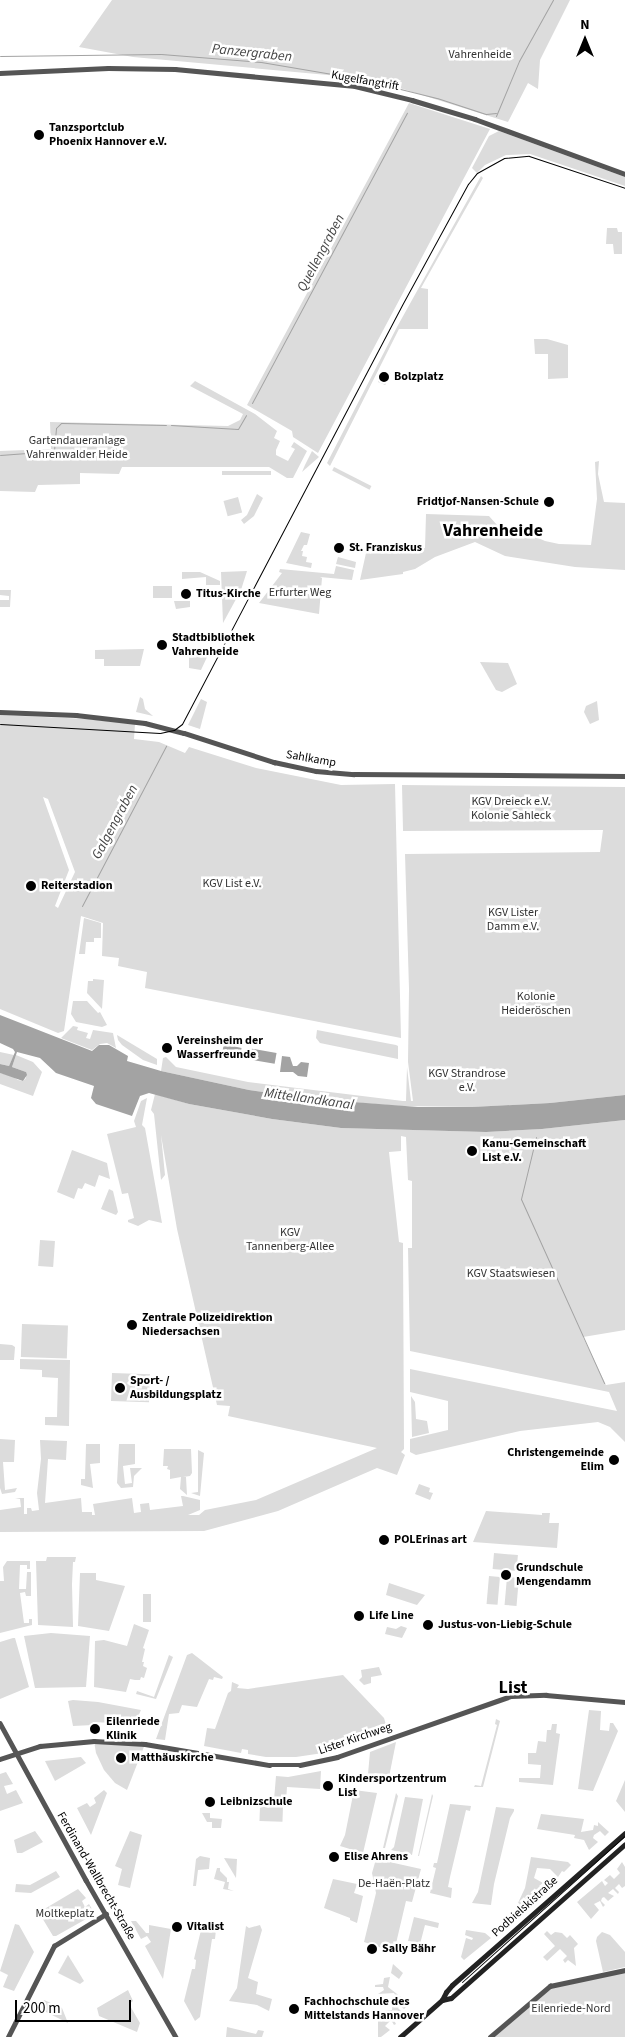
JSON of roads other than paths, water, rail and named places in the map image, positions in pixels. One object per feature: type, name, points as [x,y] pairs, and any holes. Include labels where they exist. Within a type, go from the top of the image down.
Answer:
[{"type":"main road","name":"Podbielskistraße","points":[[400,2037],[442,2000],[452,1985],[625,1833]]},
{"type":"main road","name":"Podbielskistraße","points":[[442,2000],[451,1998],[625,1844]]},
{"type":"street","name":"Kugelfangtrift","points":[[0,73],[99,68],[174,69],[355,86],[460,114],[625,174]]},
{"type":"street","name":"Sahlkamp","points":[[0,712],[91,716],[145,723],[184,733],[274,762],[332,773],[625,776]]},
{"type":"street","name":"Lister Kirchweg","points":[[0,1759],[40,1746],[63,1743],[125,1742],[269,1765],[300,1765],[337,1757],[511,1696],[546,1694],[625,1702]]},
{"type":"street","name":"Ferdinand-Wallbrecht-Straße","points":[[0,1723],[176,2037]]},
{"type":"street","points":[[8,2037],[54,1946],[106,1914]]},
{"type":"street","points":[[490,2037],[550,1986],[625,1970]]},
{"type":"water","name":"Mittellandkanal","points":[[0,1015],[92,1051],[99,1045],[109,1045],[128,1056],[127,1061],[161,1071],[249,1090],[314,1099],[418,1107],[472,1107],[550,1103],[625,1095],[625,1120],[542,1129],[486,1132],[341,1128],[272,1119],[189,1104],[149,1093],[140,1096],[132,1116],[96,1104],[91,1098],[94,1086],[56,1073],[40,1058],[17,1052],[12,1067],[26,1072],[27,1075],[23,1081],[0,1073],[0,1064],[9,1066],[15,1052],[13,1049],[0,1043]]},
{"type":"water","points":[[224,1044],[242,1048],[239,1060],[221,1056]]},
{"type":"water","points":[[248,1048],[277,1053],[275,1064],[246,1059]]},
{"type":"water","points":[[282,1056],[290,1057],[293,1066],[297,1066],[301,1062],[309,1063],[307,1077],[298,1076],[293,1072],[280,1072]]},
{"type":"waterway","name":"Galgengraben","points":[[496,116],[519,61],[553,0]]},
{"type":"waterway","name":"Panzergraben","points":[[0,56],[161,54],[261,62],[356,78],[437,98],[486,114],[496,113]]},
{"type":"waterway","name":"Quellengraben","points":[[252,403],[407,113]]},
{"type":"waterway","name":"Quellengraben","points":[[171,425],[238,429],[246,415]]},
{"type":"waterway","name":"Quellengraben","points":[[0,455],[54,451],[56,428],[61,423],[166,425]]},
{"type":"waterway","name":"Galgengraben","points":[[82,906],[166,746]]},
{"type":"waterway","points":[[536,1137],[521,1199],[604,1383]]},
{"type":"tram line","points":[[0,724],[160,733],[174,730],[182,724],[402,305],[468,184],[477,173],[504,158],[529,156],[625,188]]},
{"type":"tram line","points":[[462,1982],[625,1836]]},
{"type":"place","name":"Tanzsportclub Phoenix Hannover e.V.","points":[[39,135]]},
{"type":"place","name":"Bolzplatz","points":[[384,377]]},
{"type":"place","name":"Fridtjof-Nansen-Schule","points":[[549,502]]},
{"type":"place","name":"St. Franziskus","points":[[339,548]]},
{"type":"place","name":"Titus-Kirche","points":[[186,594]]},
{"type":"place","name":"Stadtbibliothek Vahrenheide","points":[[162,645]]},
{"type":"place","name":"Reiterstadion","points":[[31,886]]},
{"type":"place","name":"Vereinsheim der Wasserfreunde","points":[[167,1048]]},
{"type":"place","name":"Kanu-Gemeinschaft List e.V.","points":[[472,1151]]},
{"type":"place","name":"Zentrale Polizeidirektion Niedersachsen","points":[[132,1325]]},
{"type":"place","name":"Sport- / Ausbildungsplatz","points":[[120,1388]]},
{"type":"place","name":"Christengemeinde Elim","points":[[614,1460]]},
{"type":"place","name":"POLErinas art","points":[[384,1540]]},
{"type":"place","name":"Grundschule Mengendamm","points":[[506,1575]]},
{"type":"place","name":"Life Line","points":[[359,1616]]},
{"type":"place","name":"Justus-von-Liebig-Schule","points":[[428,1625]]},
{"type":"place","name":"Eilenriede Klinik","points":[[95,1729]]},
{"type":"place","name":"Matthäuskirche","points":[[121,1758]]},
{"type":"place","name":"Kindersportzentrum List","points":[[328,1786]]},
{"type":"place","name":"Leibnizschule","points":[[210,1802]]},
{"type":"place","name":"Elise Ahrens","points":[[334,1857]]},
{"type":"place","name":"Vitalist","points":[[177,1927]]},
{"type":"place","name":"Sally Bähr","points":[[372,1949]]},
{"type":"place","name":"Fachhochschule des Mittelstands Hannover","points":[[294,2009]]},
{"type":"district","name":"Vahrenheide","points":[[493,531]]},
{"type":"district","name":"List","points":[[513,1688]]},
{"type":"park label","name":"Gartendaueranlage Vahrenwalder Heide","points":[[77,448]]},
{"type":"park label","name":"Erfurter Weg","points":[[300,593]]},
{"type":"park label","name":"KGV Dreieck e.V. Kolonie Sahleck","points":[[511,809]]},
{"type":"park label","name":"KGV List e.V.","points":[[232,884]]},
{"type":"park label","name":"KGV Lister Damm e.V.","points":[[513,920]]},
{"type":"park label","name":"Kolonie Heideröschen","points":[[536,1004]]},
{"type":"park label","name":"KGV Strandrose e.V.","points":[[467,1081]]},
{"type":"park label","name":"KGV Tannenberg-Allee","points":[[290,1240]]},
{"type":"park label","name":"KGV Staatswiesen","points":[[511,1274]]},
{"type":"park label","name":"De-Haën-Platz","points":[[394,1884]]},
{"type":"park label","name":"Moltkeplatz","points":[[65,1914]]},
{"type":"park label","name":"Eilenriede-Nord","points":[[571,2009]]}]
